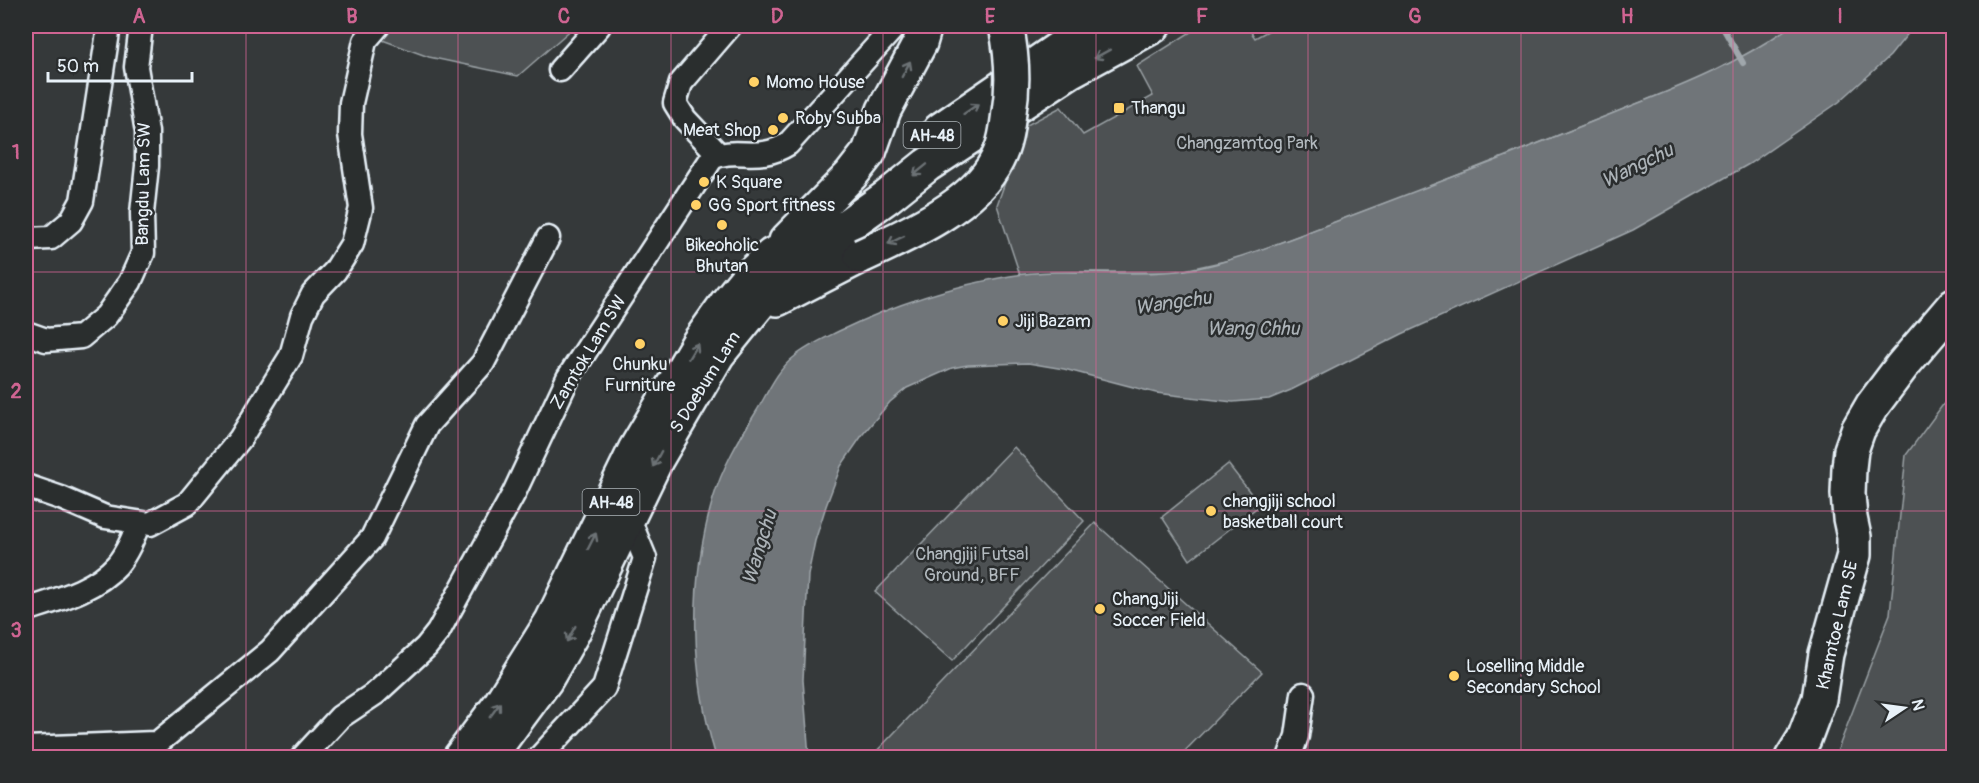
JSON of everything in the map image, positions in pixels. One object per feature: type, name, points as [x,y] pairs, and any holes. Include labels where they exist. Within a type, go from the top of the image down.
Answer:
[{"type":"main road","points":[[772,255],[851,175],[869,152],[884,110],[920,43],[925,26]]},
{"type":"main road","points":[[718,354],[730,346],[773,300],[921,227],[960,202],[981,183],[996,163],[1005,139],[1012,93],[1011,56],[1006,26]]},
{"type":"main road","name":"S Doebum Lam","points":[[460,758],[499,706],[552,621],[635,450],[699,342],[748,277],[772,255],[796,244],[911,150],[1061,47],[1099,26]]},
{"type":"main road","name":"S Doebum Lam","points":[[488,758],[544,681],[573,632],[657,460],[718,354],[760,301],[807,254],[887,198],[927,165],[1070,71],[1153,26]]},
{"type":"main road","name":"Khamtoe Lam SE","points":[[1792,758],[1804,739],[1819,699],[1826,654],[1854,555],[1849,477],[1851,450],[1858,430],[1872,406],[1902,366],[1953,305]]},
{"type":"street","points":[[26,239],[51,238],[70,221],[82,201],[109,26]]},
{"type":"street","name":"Bangdu Lam SW","points":[[26,333],[46,340],[81,337],[106,316],[130,282],[143,253],[142,213],[147,166],[147,132],[136,67],[141,26]]},
{"type":"street","points":[[26,486],[105,517],[150,524],[187,504],[240,439],[291,356],[302,316],[313,294],[335,271],[352,244],[361,208],[350,134],[351,103],[365,41],[378,26]]},
{"type":"street","points":[[560,70],[599,26]]},
{"type":"street","points":[[730,26],[681,83],[675,103],[685,119],[719,155],[771,153],[788,144],[895,26]]},
{"type":"street","name":"Zamtok Lam SW","points":[[302,758],[340,717],[376,693],[426,647],[438,632],[514,493],[568,378],[705,166],[712,158],[719,155]]},
{"type":"street","points":[[26,748],[147,750],[270,651],[372,538],[427,425],[483,363],[548,238]]},
{"type":"street","points":[[539,758],[604,688],[645,558],[629,519]]},
{"type":"street","points":[[26,610],[69,595],[106,575],[117,565],[127,550],[139,524]]},
{"type":"street","points":[[1289,758],[1297,736],[1303,694]]},
{"type":"green space","points":[[344,26],[575,26],[518,76],[429,57]]},
{"type":"green space","name":"Changzamtog Park","points":[[1200,26],[1247,26],[1255,38],[1277,26],[1791,26],[1767,43],[1707,76],[1415,192],[1239,258],[1175,272],[1073,272],[1020,275],[997,205],[1025,126],[1061,107],[1083,135],[1153,96],[1137,66]]},
{"type":"green space","points":[[1953,391],[1953,757],[1835,757],[1890,614],[1906,455]]},
{"type":"green space","name":"Changjiji Futsal Ground, BFF","points":[[1014,447],[1084,521],[952,661],[875,592]]},
{"type":"green space","name":"changjiji school basketball court","points":[[1228,464],[1260,505],[1190,560],[1162,517]]},
{"type":"green space","name":"ChangJiji Soccer Field","points":[[1095,523],[1262,672],[1179,757],[873,757],[872,756]]},
{"type":"water","name":"Wang Chhu","points":[[1791,26],[1914,26],[1890,56],[1839,102],[1749,164],[1633,230],[1402,334],[1291,390],[1269,399],[1233,402],[1156,393],[1064,369],[1028,363],[968,365],[952,368],[907,388],[890,402],[863,434],[841,466],[815,541],[808,575],[803,680],[809,757],[716,757],[701,694],[697,661],[696,596],[705,531],[717,487],[737,443],[777,375],[804,349],[859,322],[901,305],[988,280],[1035,273],[1136,273],[1186,270],[1240,257],[1492,162],[1673,89],[1733,62]]},
{"type":"waterway","points":[[1723,28],[1743,63]]},
{"type":"place","name":"Momo House","points":[[754,82]]},
{"type":"place","name":"Thangu","points":[[1119,108]]},
{"type":"place","name":"Roby Subba","points":[[783,118]]},
{"type":"place","name":"Meat Shop","points":[[773,130]]},
{"type":"place","name":"K Square","points":[[704,182]]},
{"type":"place","name":"GG Sport fitness","points":[[696,205]]},
{"type":"place","name":"Bikeoholic Bhutan","points":[[722,225]]},
{"type":"place","name":"Jiji Bazam","points":[[1003,321]]},
{"type":"place","name":"Chunku Furniture","points":[[640,344]]},
{"type":"place","name":"changjiji school basketball court","points":[[1211,511]]},
{"type":"place","name":"ChangJiji Soccer Field","points":[[1100,609]]},
{"type":"place","name":"Loselling Middle Secondary School","points":[[1454,676]]},
{"type":"water label","name":"Wangchu","points":[[1637,165]]},
{"type":"water label","name":"Wangchu","points":[[1173,302]]},
{"type":"water label","name":"Wangchu","points":[[759,547]]}]
